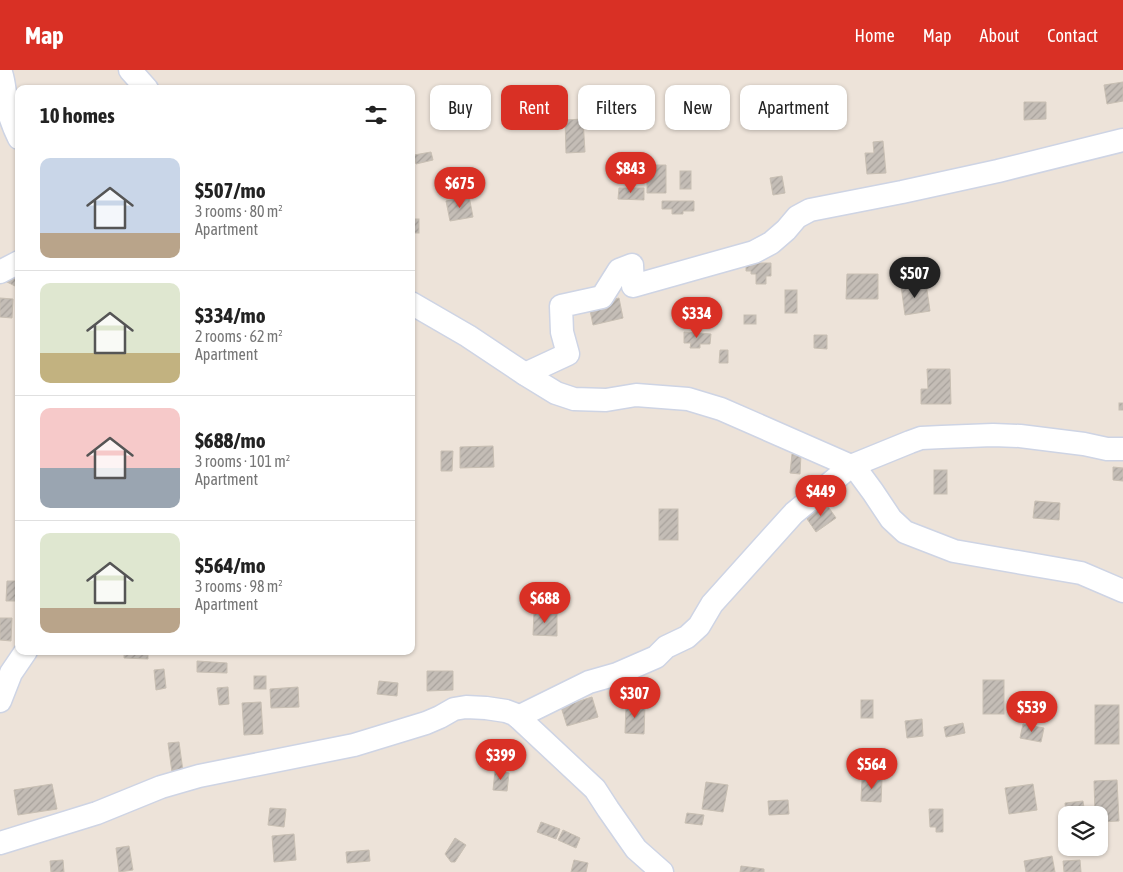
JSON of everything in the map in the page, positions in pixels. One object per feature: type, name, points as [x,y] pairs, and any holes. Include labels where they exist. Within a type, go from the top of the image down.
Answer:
[{"type":"street","points":[[0,70],[6,100],[15,129]]},
{"type":"street","points":[[130,70],[143,85]]},
{"type":"street","points":[[525,374],[568,354],[562,332],[561,306],[602,297],[619,270],[632,265],[633,286],[754,252],[771,243],[797,217],[810,210],[998,171],[1123,140]]},
{"type":"street","points":[[0,272],[15,264]]},
{"type":"street","points":[[415,305],[468,336],[556,393],[574,399],[606,400],[636,395],[688,399],[721,409],[851,466],[859,473],[891,519],[905,532],[954,550],[1081,573],[1123,591]]},
{"type":"street","points":[[518,717],[589,682],[617,674],[656,657],[666,647],[687,637],[699,626],[712,604],[794,512],[851,466],[922,438],[993,435],[1020,436],[1084,444],[1107,449],[1123,449]]},
{"type":"street","points":[[0,701],[11,673],[23,655]]},
{"type":"street","points":[[0,843],[97,813],[160,787],[199,776],[354,745],[426,723],[454,709],[466,707],[506,711],[518,717],[595,789],[636,849],[662,872]]},
{"type":"building","points":[[1123,82],[1123,101],[1107,104],[1104,85]]},
{"type":"building","points":[[1024,102],[1046,102],[1046,119],[1024,120]]},
{"type":"building","points":[[578,119],[578,130],[584,130],[585,152],[566,153],[565,130],[568,130],[568,120]]},
{"type":"building","points":[[883,141],[886,173],[867,174],[865,153],[874,153],[873,142]]},
{"type":"building","points":[[431,152],[433,160],[416,164],[415,155]]},
{"type":"building","points":[[646,165],[666,165],[666,193],[647,193],[647,178],[642,178],[642,172],[646,172]]},
{"type":"building","points":[[680,171],[691,171],[691,189],[680,189]]},
{"type":"building","points":[[782,176],[785,193],[773,195],[770,178]]},
{"type":"building","points":[[619,188],[644,188],[644,200],[618,199]]},
{"type":"building","points":[[469,196],[473,217],[450,221],[446,201]]},
{"type":"building","points":[[662,201],[694,201],[694,211],[672,214],[672,209],[662,209]]},
{"type":"building","points":[[415,219],[419,219],[419,233],[415,233]]},
{"type":"building","points":[[746,263],[771,263],[771,276],[766,276],[766,284],[756,284],[756,274],[746,271]]},
{"type":"building","points":[[8,270],[15,273],[15,286],[3,280]]},
{"type":"building","points":[[847,274],[878,274],[878,299],[846,299]]},
{"type":"building","points":[[926,283],[930,311],[905,315],[901,286]]},
{"type":"building","points":[[785,290],[797,290],[797,313],[785,313]]},
{"type":"building","points":[[0,298],[13,299],[12,318],[0,317]]},
{"type":"building","points":[[619,298],[623,318],[593,325],[589,305]]},
{"type":"building","points":[[744,315],[756,315],[756,324],[744,324]]},
{"type":"building","points":[[684,332],[711,334],[710,344],[700,344],[700,348],[690,348],[691,343],[684,343]]},
{"type":"building","points":[[814,335],[827,335],[827,349],[814,348]]},
{"type":"building","points":[[720,350],[728,350],[728,363],[719,363]]},
{"type":"building","points":[[927,369],[950,369],[951,404],[921,404],[921,389],[928,389]]},
{"type":"building","points":[[1119,403],[1123,403],[1123,410],[1119,410]]},
{"type":"building","points":[[493,446],[494,467],[460,468],[460,447]]},
{"type":"building","points":[[441,451],[453,451],[452,471],[441,471]]},
{"type":"building","points":[[792,454],[801,454],[800,474],[790,473]]},
{"type":"building","points":[[1113,467],[1123,468],[1123,481],[1113,480]]},
{"type":"building","points":[[934,470],[947,470],[947,494],[934,494]]},
{"type":"building","points":[[1035,501],[1060,503],[1059,520],[1033,518]]},
{"type":"building","points":[[825,502],[836,518],[816,532],[805,516]]},
{"type":"building","points":[[659,509],[678,509],[678,540],[659,540]]},
{"type":"building","points":[[7,581],[15,581],[15,601],[6,601]]},
{"type":"building","points":[[534,612],[557,613],[557,636],[533,635]]},
{"type":"building","points":[[0,618],[12,618],[11,641],[0,640]]},
{"type":"building","points":[[124,655],[148,655],[148,659],[124,658]]},
{"type":"building","points":[[197,661],[227,663],[227,673],[197,672]]},
{"type":"building","points":[[164,669],[166,688],[156,690],[154,670]]},
{"type":"building","points":[[427,671],[453,671],[453,690],[427,691]]},
{"type":"building","points":[[254,676],[266,676],[266,689],[254,689]]},
{"type":"building","points":[[983,680],[1004,680],[1004,714],[983,714]]},
{"type":"building","points":[[379,681],[398,683],[397,696],[377,694]]},
{"type":"building","points":[[228,687],[229,704],[219,705],[217,688]]},
{"type":"building","points":[[298,687],[299,707],[271,708],[270,689]]},
{"type":"building","points":[[592,697],[598,717],[567,726],[561,707]]},
{"type":"building","points":[[861,700],[873,700],[873,718],[861,718]]},
{"type":"building","points":[[261,702],[263,734],[244,735],[242,703]]},
{"type":"building","points":[[626,705],[645,705],[644,734],[625,733]]},
{"type":"building","points":[[1095,705],[1119,705],[1119,744],[1095,744]]},
{"type":"building","points":[[922,719],[923,736],[907,738],[905,721]]},
{"type":"building","points":[[963,723],[965,733],[946,737],[944,727]]},
{"type":"building","points":[[1023,724],[1044,728],[1041,742],[1020,738]]},
{"type":"building","points":[[179,742],[183,771],[172,772],[168,743]]},
{"type":"building","points":[[495,771],[509,773],[507,791],[493,790]]},
{"type":"building","points":[[862,779],[882,779],[881,802],[861,801]]},
{"type":"building","points":[[1117,780],[1119,821],[1108,822],[1108,806],[1095,806],[1094,781]]},
{"type":"building","points":[[706,782],[728,785],[723,812],[702,809]]},
{"type":"building","points":[[52,784],[57,809],[18,815],[14,790]]},
{"type":"building","points":[[1033,784],[1037,810],[1009,814],[1005,788]]},
{"type":"building","points":[[788,800],[789,814],[769,815],[768,801]]},
{"type":"building","points":[[1083,801],[1084,806],[1065,806],[1065,803]]},
{"type":"building","points":[[270,808],[286,809],[284,827],[268,825]]},
{"type":"building","points":[[929,809],[943,809],[943,832],[936,832],[936,827],[930,827]]},
{"type":"building","points":[[687,813],[704,815],[702,825],[685,823]]},
{"type":"building","points":[[541,822],[560,829],[556,839],[537,832]]},
{"type":"building","points":[[563,830],[580,838],[576,848],[558,840]]},
{"type":"building","points":[[294,834],[296,860],[274,862],[272,836]]},
{"type":"building","points":[[455,838],[466,845],[455,862],[451,862],[445,854]]},
{"type":"building","points":[[129,846],[133,870],[119,872],[116,848]]},
{"type":"building","points":[[369,850],[370,861],[347,863],[346,852]]},
{"type":"building","points":[[1052,856],[1055,872],[1026,872],[1024,861]]},
{"type":"building","points":[[63,860],[64,872],[51,872],[50,861]]},
{"type":"building","points":[[574,860],[588,863],[586,872],[571,872]]},
{"type":"building","points":[[1080,860],[1081,872],[1064,872],[1063,861]]},
{"type":"building","points":[[741,866],[764,869],[764,872],[740,872]]}]
